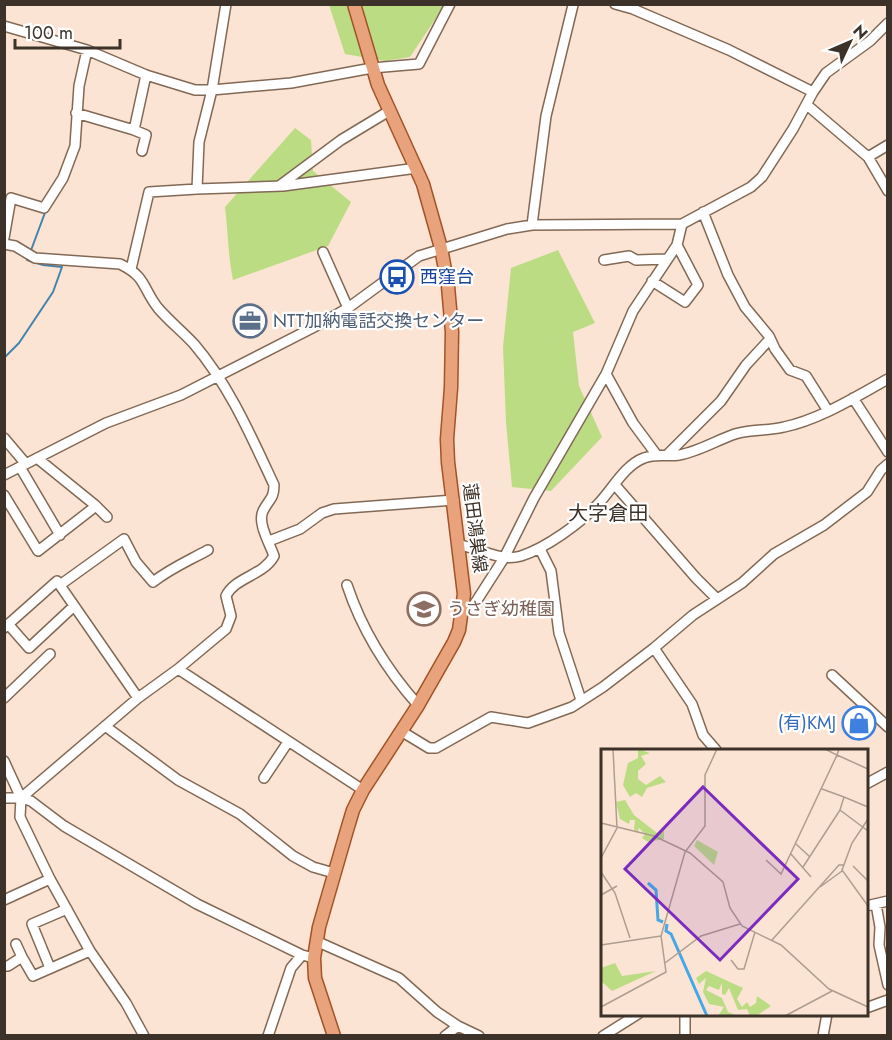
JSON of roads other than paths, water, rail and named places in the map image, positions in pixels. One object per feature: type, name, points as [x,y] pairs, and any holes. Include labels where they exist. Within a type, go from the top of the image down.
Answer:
[{"type":"main road","name":"蓮田鴻巣線","points":[[334,1035],[308,956],[316,941],[353,810],[454,642],[464,609],[447,440],[453,332],[448,286],[441,248],[417,168],[389,111],[372,68],[354,4]]},
{"type":"street","points":[[197,189],[199,142],[212,90],[225,4]]},
{"type":"street","points":[[4,26],[87,50],[146,75],[195,90],[212,90],[291,83],[372,68],[419,64],[450,4]]},
{"type":"street","points":[[532,225],[546,116],[572,5],[581,4]]},
{"type":"street","points":[[615,4],[634,7],[813,92]]},
{"type":"street","points":[[4,476],[106,423],[157,405],[218,377],[348,308],[410,261],[428,252],[507,229],[532,225],[682,224],[751,187],[762,177],[826,74],[870,41],[888,22]]},
{"type":"street","points":[[4,238],[11,198],[44,208],[63,178],[75,146],[79,86],[87,50]]},
{"type":"street","points":[[134,130],[146,75]]},
{"type":"street","points":[[807,105],[868,157],[888,191]]},
{"type":"street","points":[[279,186],[341,140],[389,111]]},
{"type":"street","points":[[76,113],[146,135],[142,151]]},
{"type":"street","points":[[868,157],[888,145]]},
{"type":"street","points":[[131,269],[149,192],[279,186],[417,168]]},
{"type":"street","points":[[704,212],[728,276],[745,307],[790,370],[806,376],[828,411]]},
{"type":"street","points":[[464,609],[472,608],[504,558],[534,498],[606,374],[633,311],[677,245],[682,224]]},
{"type":"street","points":[[4,244],[15,246],[35,258],[120,264],[142,278],[157,307],[194,345],[218,377],[242,416],[274,485],[274,495],[262,512],[261,522],[274,556],[270,564],[230,589],[226,596],[231,616],[226,629],[178,669],[138,698],[21,798]]},
{"type":"street","points":[[652,281],[685,302],[698,285],[677,245]]},
{"type":"street","points":[[323,252],[348,308]]},
{"type":"street","points":[[604,260],[628,256],[636,260],[667,259]]},
{"type":"street","points":[[667,455],[721,401],[746,365],[770,339]]},
{"type":"street","points":[[606,374],[633,423],[656,454]]},
{"type":"street","points":[[459,545],[475,547],[504,558],[540,549],[583,518],[630,466],[642,458],[656,454],[679,455],[738,433],[785,427],[828,411],[888,380]]},
{"type":"street","points":[[853,398],[888,452]]},
{"type":"street","points":[[4,438],[23,465],[60,535]]},
{"type":"street","points":[[37,458],[96,506],[106,517]]},
{"type":"street","points":[[401,731],[429,748],[436,748],[491,717],[528,723],[572,707],[603,687],[693,615],[741,583],[774,554],[824,525],[867,492],[881,470],[888,464]]},
{"type":"street","points":[[615,485],[717,599]]},
{"type":"street","points":[[4,495],[38,551],[96,506]]},
{"type":"street","points":[[269,542],[300,529],[322,513],[334,509],[453,500]]},
{"type":"street","points":[[60,585],[124,539],[136,562],[153,582],[176,565],[182,565],[208,550]]},
{"type":"street","points":[[540,549],[551,571],[559,633],[580,700]]},
{"type":"street","points":[[74,606],[29,648],[6,626],[57,581],[138,698]]},
{"type":"street","points":[[347,585],[355,609],[370,638],[398,682],[418,705]]},
{"type":"street","points":[[654,648],[692,704],[703,735],[715,749]]},
{"type":"street","points":[[4,698],[50,654]]},
{"type":"street","points":[[178,669],[363,790]]},
{"type":"street","points":[[832,675],[888,727]]},
{"type":"street","points":[[105,726],[178,780],[240,814],[293,856],[313,867],[334,873]]},
{"type":"street","points":[[264,778],[288,742]]},
{"type":"street","points":[[4,761],[21,798],[21,817],[50,879],[90,951],[126,1003],[144,1035]]},
{"type":"street","points":[[868,783],[887,773]]},
{"type":"street","points":[[4,798],[21,798],[31,801],[64,826],[196,904],[308,956],[291,968],[268,1035]]},
{"type":"street","points":[[4,900],[50,879]]},
{"type":"street","points":[[888,901],[871,905],[880,927],[879,945],[885,962],[888,985]]},
{"type":"street","points":[[50,968],[32,924],[67,909]]},
{"type":"street","points":[[316,941],[399,978],[437,1012],[458,1026],[479,1035]]},
{"type":"street","points":[[16,944],[33,976],[90,951]]},
{"type":"street","points":[[4,966],[22,957]]},
{"type":"street","points":[[868,1008],[888,1000]]},
{"type":"street","points":[[603,1035],[635,1016]]},
{"type":"street","points":[[685,1016],[685,1035]]},
{"type":"street","points":[[823,1035],[827,1016]]},
{"type":"street","points":[[445,1035],[458,1026]]},
{"type":"waterway","points":[[30,253],[46,210]]},
{"type":"waterway","points":[[4,358],[19,343],[53,292],[62,267],[43,265],[27,260],[28,258]]},
{"type":"place","name":"西窪台","points":[[397,277]]},
{"type":"place","name":"NTT加納電話交換センター","points":[[250,321]]},
{"type":"place","name":"うさぎ幼稚園","points":[[424,609]]},
{"type":"place","name":"(有)KMJ","points":[[859,723]]},
{"type":"district","name":"大字倉田","points":[[608,513]]}]
